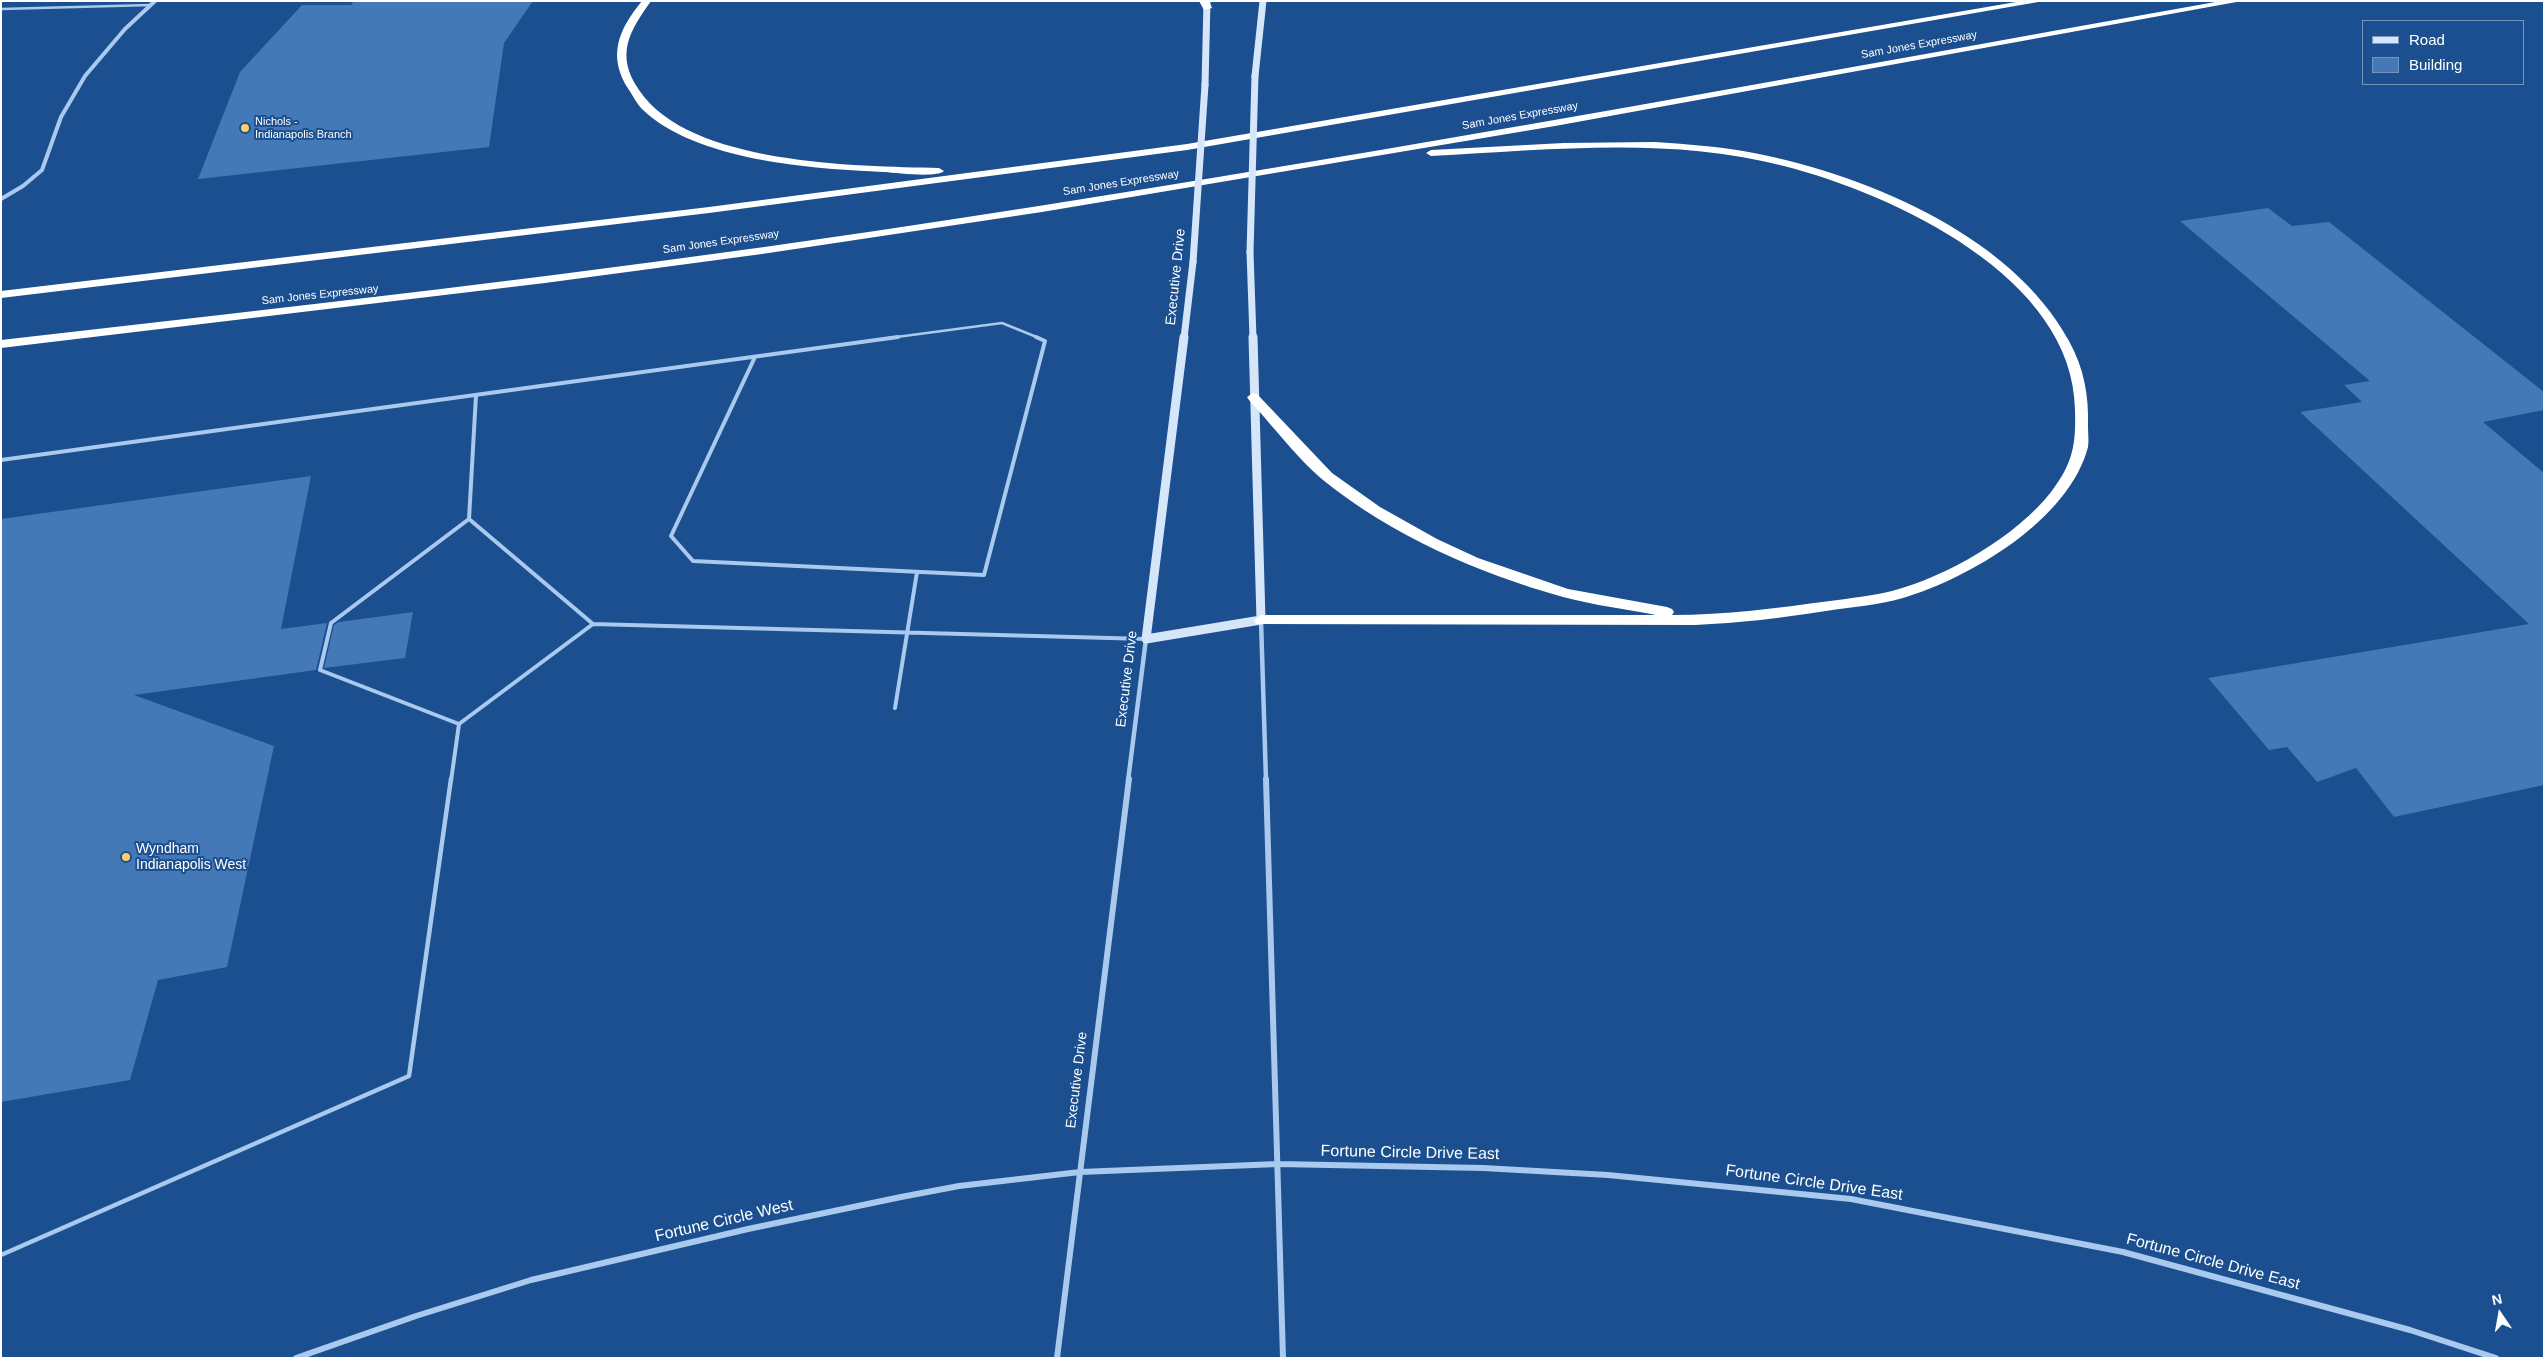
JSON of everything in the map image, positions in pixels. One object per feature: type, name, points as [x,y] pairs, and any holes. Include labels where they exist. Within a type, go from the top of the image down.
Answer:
[{"type":"highway","points":[[647,1],[635,15],[627,30],[622,46],[622,68],[637,98],[652,112],[680,130],[748,154],[800,164],[838,168],[984,172]]},
{"type":"highway","name":"Sam Jones Expressway","points":[[1,294],[65,288],[699,211],[984,172],[1187,147],[2040,1]]},
{"type":"highway","name":"Sam Jones Expressway","points":[[1,344],[391,300],[860,236],[1374,155],[2238,1]]},
{"type":"highway","points":[[1261,620],[1713,619],[1820,608],[1887,598],[1908,591],[1982,557],[2012,536],[2043,510],[2074,466],[2081,447],[2083,410],[2081,384],[2073,358],[2051,319],[2008,273],[1951,232],[1860,187],[1786,163],[1728,152],[1612,145],[1374,155]]},
{"type":"highway","points":[[1253,397],[1327,476],[1375,510],[1432,542],[1473,561],[1566,593],[1596,600],[1713,619]]},
{"type":"street","points":[[1,199],[23,186],[42,170],[61,117],[85,76],[111,44],[155,1]]},
{"type":"street","points":[[1263,1],[1255,76],[1250,252],[1283,1358]]},
{"type":"street","name":"Executive Drive","points":[[1057,1358],[1193,262],[1205,85],[1206,3]]},
{"type":"street","points":[[1146,639],[1261,620]]},
{"type":"street","name":"Fortune Circle Drive East","points":[[1171,1167],[1278,1164],[1483,1168],[1608,1175],[1851,1199],[2123,1252],[2400,1327],[2496,1358]]},
{"type":"street","name":"Fortune Circle West","points":[[296,1358],[416,1316],[531,1280],[901,1196],[959,1186],[1080,1172],[1171,1167]]},
{"type":"lane","points":[[1,9],[151,4]]},
{"type":"lane","points":[[1,460],[1002,323],[1045,341],[984,575],[693,561],[671,536],[755,357]]},
{"type":"lane","points":[[459,724],[320,670],[331,623],[468,519],[476,395]]},
{"type":"lane","points":[[468,519],[593,624]]},
{"type":"lane","points":[[895,708],[917,572]]},
{"type":"lane","points":[[1,1255],[409,1076],[459,724],[593,624],[1146,639]]},
{"type":"building","points":[[354,1],[533,1],[504,43],[489,147],[198,179],[240,72],[302,5],[351,5]]},
{"type":"building","points":[[2268,208],[2292,226],[2329,222],[2544,392],[2544,410],[2483,422],[2544,473],[2544,785],[2394,817],[2356,768],[2317,782],[2287,747],[2269,750],[2208,678],[2529,624],[2300,412],[2362,402],[2344,385],[2370,381],[2180,221]]},
{"type":"building","name":"Wyndham Indianapolis West","points":[[311,476],[281,629],[327,623],[316,670],[134,695],[274,746],[227,967],[158,980],[130,1080],[1,1102],[1,519]]},
{"type":"building","points":[[413,612],[405,658],[324,668],[334,625],[339,622]]},
{"type":"place","name":"Nichols - Indianapolis Branch","points":[[245,128]]},
{"type":"place","name":"Wyndham Indianapolis West","points":[[126,857]]}]
